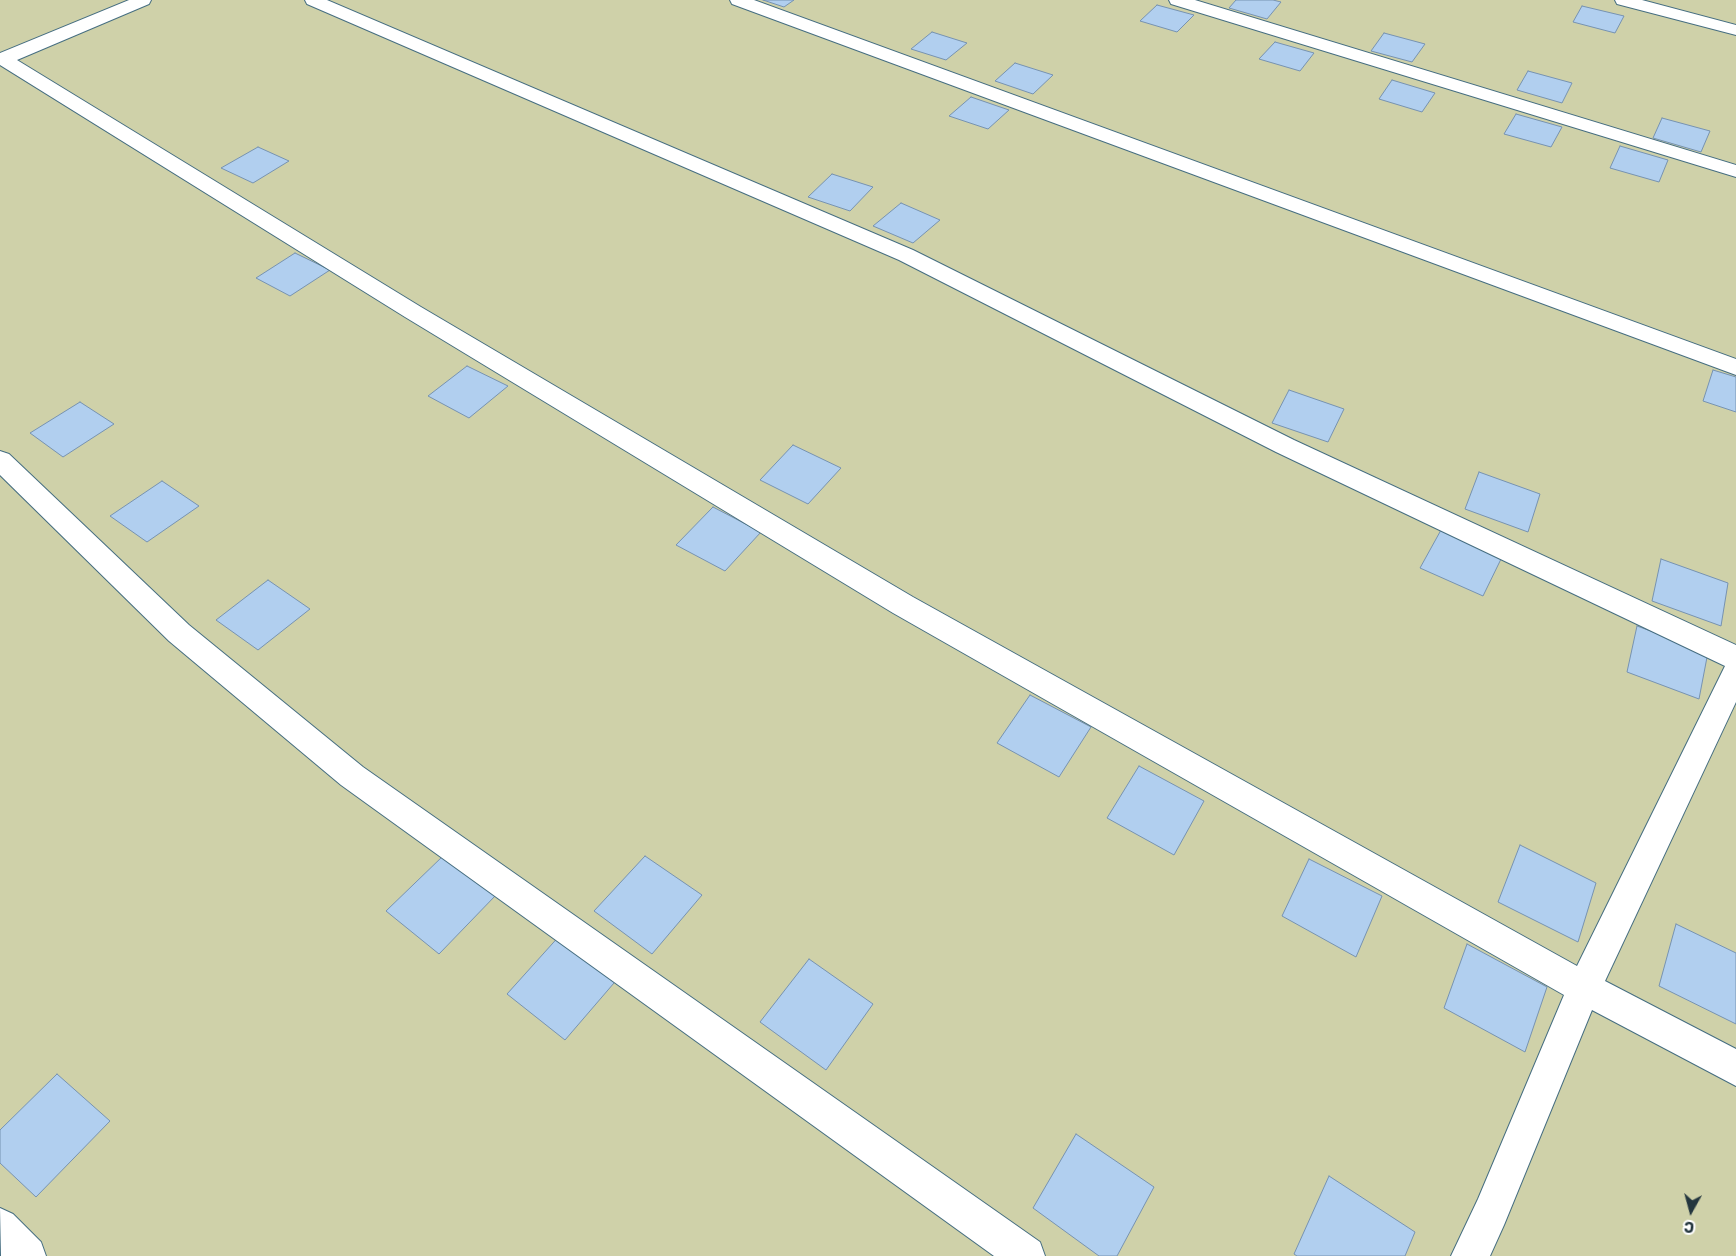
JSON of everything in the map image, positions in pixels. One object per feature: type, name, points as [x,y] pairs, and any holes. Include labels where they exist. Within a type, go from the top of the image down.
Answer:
[{"type":"street","points":[[2,58],[144,0]]},
{"type":"street","points":[[313,0],[906,255],[1285,446],[1736,658]]},
{"type":"street","points":[[738,0],[1736,367]]},
{"type":"street","points":[[1176,0],[1736,171]]},
{"type":"street","points":[[1623,0],[1736,30]]},
{"type":"street","points":[[2,58],[421,317],[903,605],[1584,988],[1736,1068]]},
{"type":"street","points":[[0,460],[179,633],[352,776],[1026,1256]]},
{"type":"street","points":[[1470,1256],[1491,1212],[1584,988],[1736,672]]},
{"type":"street","points":[[0,1227],[27,1256]]},
{"type":"green space","points":[[0,0],[1736,0],[1736,1256],[0,1256]]},
{"type":"building","points":[[763,0],[794,0],[784,7]]},
{"type":"building","points":[[1236,0],[1273,0],[1281,2],[1267,19],[1229,8]]},
{"type":"building","points":[[1157,5],[1194,15],[1177,32],[1140,21]]},
{"type":"building","points":[[1582,6],[1624,16],[1615,33],[1573,22]]},
{"type":"building","points":[[932,32],[967,43],[946,60],[911,49]]},
{"type":"building","points":[[1384,33],[1425,44],[1412,62],[1371,51]]},
{"type":"building","points":[[1275,42],[1314,53],[1300,71],[1259,59]]},
{"type":"building","points":[[1015,63],[1053,75],[1033,94],[995,81]]},
{"type":"building","points":[[1528,71],[1572,83],[1562,103],[1517,90]]},
{"type":"building","points":[[1392,80],[1435,93],[1422,112],[1379,99]]},
{"type":"building","points":[[971,97],[1009,110],[988,129],[949,116]]},
{"type":"building","points":[[1516,114],[1562,127],[1551,147],[1504,134]]},
{"type":"building","points":[[1662,118],[1710,131],[1701,152],[1653,138]]},
{"type":"building","points":[[1620,146],[1668,160],[1659,182],[1610,168]]},
{"type":"building","points":[[258,147],[289,161],[253,183],[221,168]]},
{"type":"building","points":[[832,174],[873,187],[850,211],[808,197]]},
{"type":"building","points":[[901,203],[940,220],[913,243],[873,226]]},
{"type":"building","points":[[295,253],[330,270],[290,296],[256,278]]},
{"type":"building","points":[[467,366],[508,386],[469,418],[428,396]]},
{"type":"building","points":[[1713,370],[1736,377],[1736,412],[1703,401]]},
{"type":"building","points":[[1289,390],[1344,409],[1328,442],[1272,423]]},
{"type":"building","points":[[80,402],[114,424],[63,457],[30,433]]},
{"type":"building","points":[[793,445],[841,468],[808,504],[760,480]]},
{"type":"building","points":[[1479,472],[1540,494],[1528,532],[1465,509]]},
{"type":"building","points":[[162,481],[199,506],[147,542],[110,516]]},
{"type":"building","points":[[713,507],[761,532],[725,571],[676,545]]},
{"type":"building","points":[[1441,530],[1502,557],[1483,596],[1420,568]]},
{"type":"building","points":[[1661,559],[1728,583],[1721,626],[1652,601]]},
{"type":"building","points":[[268,580],[310,609],[258,650],[216,620]]},
{"type":"building","points":[[1637,626],[1708,652],[1699,699],[1627,672]]},
{"type":"building","points":[[1030,695],[1091,727],[1059,777],[997,743]]},
{"type":"building","points":[[1139,766],[1204,801],[1174,855],[1107,818]]},
{"type":"building","points":[[1520,845],[1596,883],[1578,942],[1498,902]]},
{"type":"building","points":[[443,856],[496,895],[439,954],[386,911]]},
{"type":"building","points":[[645,856],[702,895],[652,954],[594,911]]},
{"type":"building","points":[[1309,859],[1382,896],[1356,957],[1282,916]]},
{"type":"building","points":[[1676,924],[1736,953],[1736,1024],[1659,986]]},
{"type":"building","points":[[562,933],[620,976],[565,1040],[507,994]]},
{"type":"building","points":[[1467,944],[1547,987],[1525,1052],[1444,1008]]},
{"type":"building","points":[[809,959],[873,1004],[826,1070],[760,1022]]},
{"type":"building","points":[[57,1074],[110,1121],[36,1197],[0,1163],[0,1130]]},
{"type":"building","points":[[1076,1134],[1154,1187],[1117,1256],[1099,1256],[1033,1208]]},
{"type":"building","points":[[1329,1176],[1415,1232],[1405,1256],[1297,1256],[1294,1254]]}]
